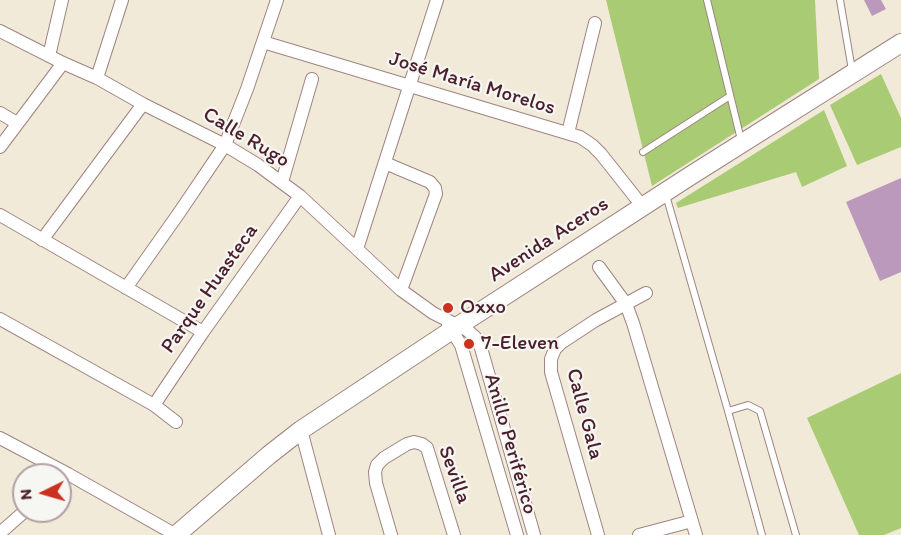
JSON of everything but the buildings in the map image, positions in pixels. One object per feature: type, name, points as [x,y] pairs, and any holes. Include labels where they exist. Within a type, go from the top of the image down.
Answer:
[{"type":"street","points":[[49,56],[62,0]]},
{"type":"street","points":[[97,78],[122,0]]},
{"type":"street","points":[[126,288],[225,145],[247,89],[277,0]]},
{"type":"street","points":[[357,249],[437,0]]},
{"type":"street","points":[[568,133],[595,23]]},
{"type":"street","name":"Calle Rugo","points":[[0,31],[97,78],[225,145],[282,182],[401,290],[418,304],[452,325]]},
{"type":"street","name":"José María Morelos","points":[[263,42],[580,137],[601,154],[643,207]]},
{"type":"street","name":"Avenida Aceros","points":[[176,535],[269,455],[452,325],[901,43]]},
{"type":"street","points":[[0,147],[63,63]]},
{"type":"street","points":[[282,182],[312,79]]},
{"type":"street","points":[[42,240],[143,104]]},
{"type":"street","points":[[0,113],[17,123]]},
{"type":"street","points":[[385,163],[430,182],[436,194],[401,290]]},
{"type":"street","name":"Parque Huasteca","points":[[154,405],[300,196]]},
{"type":"street","points":[[0,215],[203,332]]},
{"type":"street","points":[[599,267],[626,304],[633,323],[696,535]]},
{"type":"street","name":"Calle Gala","points":[[598,535],[551,372],[551,359],[555,349],[561,343],[646,293]]},
{"type":"street","points":[[1,324],[154,405],[176,422]]},
{"type":"street","name":"Anillo Periférico","points":[[452,325],[467,330],[475,337],[481,348],[534,535]]},
{"type":"street","name":"Anillo Periférico","points":[[452,325],[461,345],[517,535]]},
{"type":"street","points":[[481,416],[498,410]]},
{"type":"street","points":[[302,430],[329,535]]},
{"type":"street","points":[[0,438],[41,463]]},
{"type":"street","name":"Sevilla","points":[[391,535],[375,472],[377,465],[384,458],[414,442],[427,448],[454,535]]},
{"type":"street","points":[[72,481],[176,535]]},
{"type":"street","points":[[639,535],[692,521]]},
{"type":"street","points":[[0,533],[12,522]]},
{"type":"lane","points":[[707,0],[742,143]]},
{"type":"lane","points":[[840,0],[852,74]]},
{"type":"lane","points":[[643,152],[730,96]]},
{"type":"lane","points":[[666,192],[762,535]]},
{"type":"lane","points":[[728,411],[748,405],[760,411],[796,535]]},
{"type":"green space","points":[[606,0],[815,0],[819,79],[652,186]]},
{"type":"green space","points":[[881,74],[901,118],[901,147],[857,165],[830,105]]},
{"type":"green space","points":[[824,110],[847,166],[802,187],[796,172],[678,208],[676,203]]},
{"type":"green space","points":[[901,373],[901,528],[884,535],[859,535],[807,418]]},
{"type":"place","name":"Oxxo","points":[[448,308]]},
{"type":"place","name":"7-Eleven","points":[[469,344]]}]
